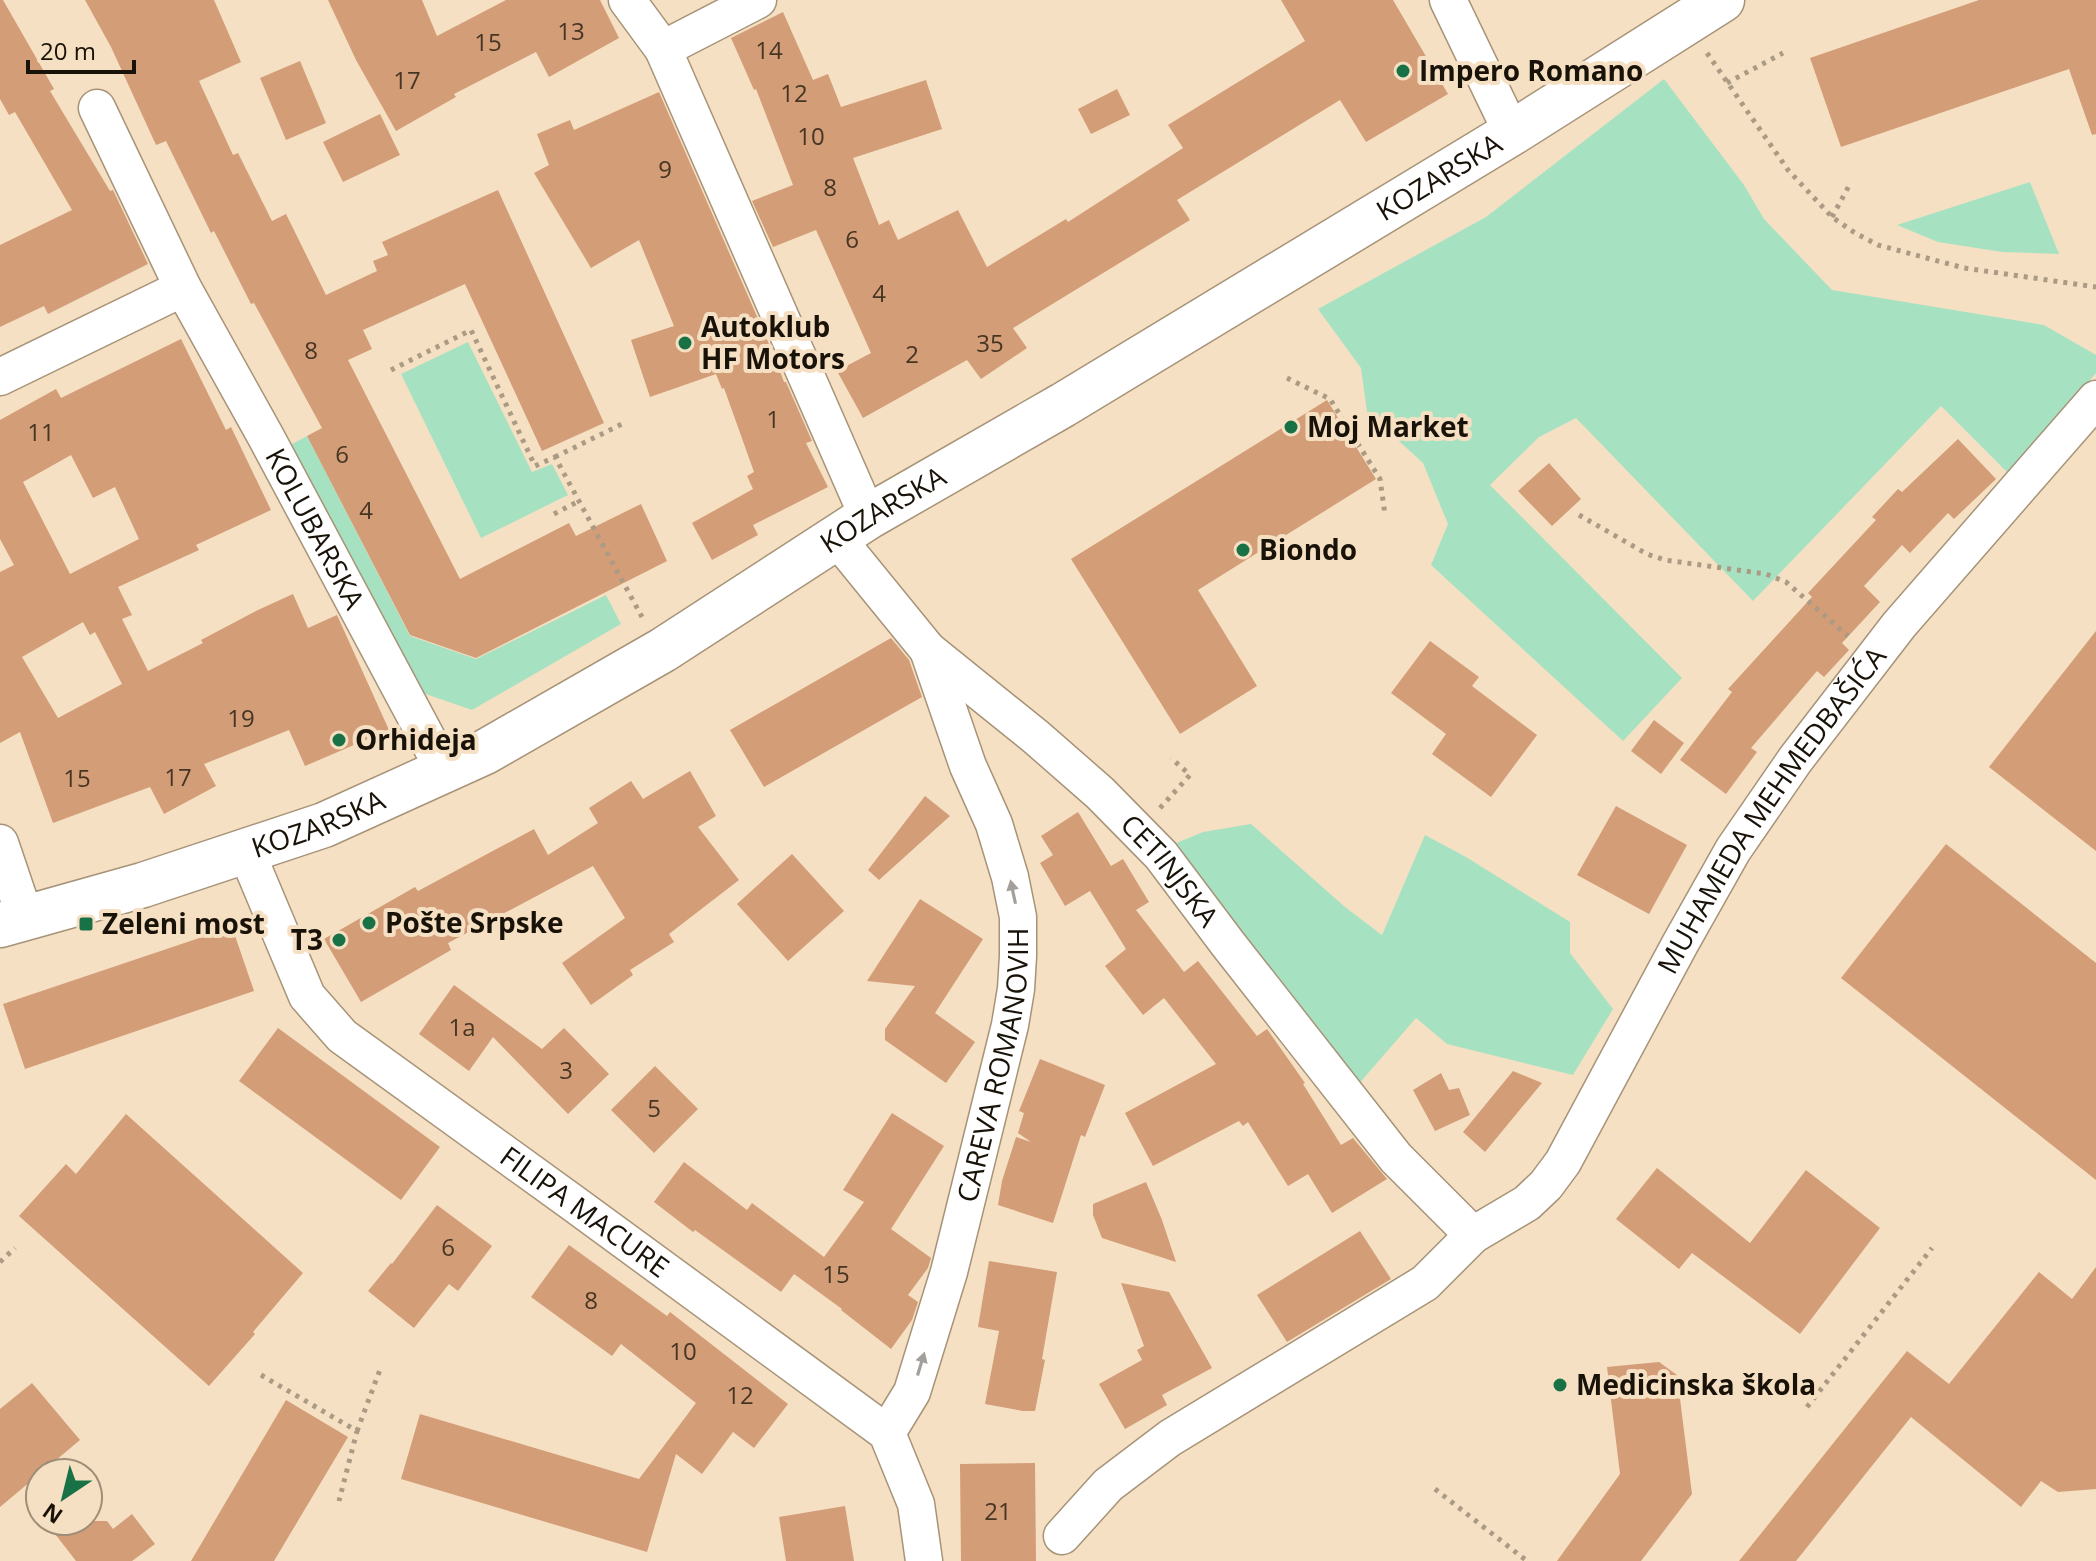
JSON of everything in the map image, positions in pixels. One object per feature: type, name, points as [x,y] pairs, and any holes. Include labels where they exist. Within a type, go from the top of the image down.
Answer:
[{"type":"main road","name":"KOZARSKA","points":[[12,921],[143,885],[324,825],[485,752],[663,650],[852,527],[1063,405],[1512,133],[1722,0]]},
{"type":"street","name":"CETINJSKA","points":[[627,0],[663,49],[852,527],[928,650],[1100,793],[1161,855],[1396,1158],[1473,1235]]},
{"type":"street","points":[[663,49],[758,0]]},
{"type":"street","points":[[1448,0],[1512,133]]},
{"type":"street","name":"KOLUBARSKA","points":[[97,108],[183,288],[444,770]]},
{"type":"street","points":[[0,377],[183,288]]},
{"type":"street","name":"MUHAMEDA MEHMEDBAŠIĆA","points":[[1062,1536],[1108,1485],[1170,1438],[1425,1283],[1473,1235],[1527,1203],[1546,1185],[1563,1162],[1733,850],[1795,760],[1899,625],[2096,399]]},
{"type":"street","name":"CAREVA ROMANOVIH","points":[[887,1433],[912,1392],[949,1272],[1010,1025],[1018,956],[1018,917],[1010,877],[994,824],[968,766],[928,650]]},
{"type":"street","points":[[0,843],[12,921]]},
{"type":"street","name":"FILIPA MACURE","points":[[246,851],[307,996],[342,1036],[887,1433]]},
{"type":"street","points":[[887,1433],[916,1504],[924,1561]]},
{"type":"path","points":[[1700,43],[1788,170],[1832,217],[1855,233],[1878,245],[1964,268],[2096,287]]},
{"type":"path","points":[[1727,83],[1783,53]]},
{"type":"path","points":[[1832,217],[1850,184]]},
{"type":"path","points":[[391,370],[471,330],[535,466],[622,424]]},
{"type":"path","points":[[1287,378],[1330,399],[1380,479],[1385,515]]},
{"type":"path","points":[[555,457],[642,617]]},
{"type":"path","points":[[554,514],[579,501]]},
{"type":"path","points":[[1579,515],[1647,554],[1665,560],[1766,574],[1786,582],[1872,658]]},
{"type":"path","points":[[1171,758],[1190,775]]},
{"type":"path","points":[[0,1262],[15,1248]]},
{"type":"path","points":[[1807,1407],[1932,1248]]},
{"type":"path","points":[[339,1501],[357,1431],[381,1367]]},
{"type":"path","points":[[261,1375],[357,1431]]},
{"type":"path","points":[[1435,1489],[1527,1561]]},
{"type":"green space","points":[[1664,79],[1744,185],[1764,219],[1832,290],[2044,325],[2096,355],[2096,373],[2011,476],[1941,406],[1753,601],[1576,418],[1539,437],[1490,485],[1682,678],[1623,741],[1431,565],[1448,524],[1423,463],[1367,412],[1361,368],[1318,309],[1486,217]]},
{"type":"green space","points":[[2030,182],[2059,254],[2002,252],[1938,242],[1897,225]]},
{"type":"green space","points":[[468,342],[532,472],[552,464],[568,495],[481,538],[401,374]]},
{"type":"green space","points":[[307,436],[410,636],[476,659],[606,595],[621,624],[472,710],[417,691],[285,448]]},
{"type":"green space","points":[[1251,824],[1345,907],[1382,935],[1425,835],[1570,922],[1570,953],[1613,1009],[1573,1075],[1447,1044],[1416,1018],[1357,1086],[1169,846],[1203,832]]},
{"type":"building","points":[[0,0],[3,0],[54,89],[50,91],[110,191],[113,190],[148,264],[48,314],[44,306],[0,327],[0,245],[72,210],[15,112],[9,115],[0,99]]},
{"type":"building","points":[[85,0],[214,0],[241,62],[199,81],[233,155],[238,153],[272,221],[286,214],[326,295],[377,271],[373,261],[388,255],[382,242],[498,190],[604,423],[542,451],[465,284],[363,330],[372,349],[348,360],[460,579],[569,523],[576,536],[641,504],[667,561],[476,658],[410,635],[307,436],[322,428],[254,303],[251,304],[214,231],[211,233],[166,141],[156,145],[111,47]]},
{"type":"building","points":[[328,0],[422,0],[437,36],[506,0],[600,0],[619,38],[549,77],[536,52],[454,94],[456,97],[396,131],[356,60]]},
{"type":"building","points":[[1281,0],[1393,0],[1448,94],[1366,142],[1340,100],[1177,200],[1190,220],[1013,328],[1027,348],[981,379],[967,360],[863,418],[837,371],[871,353],[816,230],[773,247],[752,201],[793,185],[756,89],[731,38],[783,12],[813,80],[828,74],[841,107],[926,80],[942,129],[853,158],[879,225],[889,220],[898,240],[958,210],[987,267],[1066,219],[1068,222],[1183,148],[1168,125],[1305,41]]},
{"type":"building","points":[[1979,0],[2096,0],[2096,134],[2092,135],[2069,69],[1841,147],[1810,58]]},
{"type":"building","points":[[300,61],[326,123],[286,140],[260,78]]},
{"type":"building","points":[[1117,89],[1130,115],[1091,134],[1078,109]]},
{"type":"building","points":[[659,92],[812,441],[806,443],[828,487],[753,525],[758,535],[712,560],[692,523],[753,489],[747,476],[754,472],[724,388],[716,374],[650,397],[631,340],[674,326],[639,240],[591,268],[534,173],[549,165],[537,134],[570,120],[574,130]]},
{"type":"building","points":[[380,114],[400,155],[343,182],[323,142]]},
{"type":"building","points":[[181,339],[226,430],[231,427],[271,510],[196,545],[199,550],[118,587],[132,615],[122,619],[148,671],[203,643],[201,640],[293,594],[308,628],[337,615],[389,730],[305,766],[289,730],[204,764],[216,786],[164,814],[150,787],[53,823],[20,732],[0,743],[0,572],[14,565],[0,539],[0,420],[56,389],[61,398]],"holes":[[[71,455],[93,498],[115,487],[139,539],[70,574],[23,482]],[[83,622],[90,635],[95,632],[122,684],[58,718],[22,657]]]},
{"type":"building","points":[[1327,400],[1376,479],[1198,590],[1257,686],[1180,734],[1071,559]]},
{"type":"building","points":[[1958,439],[1996,479],[1954,519],[1948,513],[1910,553],[1902,545],[1864,586],[1880,602],[1842,643],[1849,650],[1824,677],[1817,671],[1751,748],[1757,752],[1726,794],[1680,760],[1732,692],[1728,689],[1812,597],[1808,593],[1876,520],[1872,517],[1898,489],[1902,492]]},
{"type":"building","points":[[1549,463],[1581,499],[1552,526],[1518,491]]},
{"type":"building","points":[[2096,631],[2096,851],[1989,767]]},
{"type":"building","points":[[891,638],[909,660],[922,697],[764,787],[730,730]]},
{"type":"building","points":[[1430,641],[1479,677],[1472,686],[1537,735],[1491,797],[1432,754],[1446,734],[1391,693]]},
{"type":"building","points":[[1654,720],[1684,743],[1661,774],[1631,751]]},
{"type":"building","points":[[690,771],[716,816],[698,827],[739,880],[669,934],[674,942],[630,970],[633,975],[591,1005],[562,963],[625,918],[593,866],[448,943],[451,950],[361,1002],[324,939],[415,887],[418,891],[534,829],[548,855],[598,823],[589,808],[631,781],[643,799]]},
{"type":"building","points":[[925,796],[950,816],[879,880],[868,870]]},
{"type":"building","points":[[1616,806],[1687,845],[1649,914],[1577,875]]},
{"type":"building","points":[[1078,812],[1111,866],[1123,859],[1149,902],[1136,910],[1184,972],[1198,961],[1257,1036],[1267,1029],[1305,1083],[1341,1145],[1353,1138],[1387,1179],[1332,1213],[1308,1174],[1288,1186],[1248,1122],[1243,1126],[1239,1121],[1153,1166],[1125,1113],[1216,1064],[1164,998],[1143,1015],[1105,966],[1126,949],[1090,891],[1065,906],[1040,863],[1053,855],[1041,836]]},
{"type":"building","points":[[1946,844],[2096,963],[2096,1180],[1841,978]]},
{"type":"building","points":[[792,854],[844,911],[788,961],[737,904]]},
{"type":"building","points":[[920,899],[983,939],[935,1013],[975,1042],[946,1083],[885,1040],[885,1029],[915,986],[867,981]]},
{"type":"building","points":[[232,927],[254,991],[25,1069],[3,1004]]},
{"type":"building","points":[[454,985],[542,1049],[564,1028],[609,1074],[568,1114],[493,1037],[469,1071],[419,1034]]},
{"type":"building","points":[[278,1028],[440,1147],[401,1200],[239,1081]]},
{"type":"building","points":[[1040,1059],[1105,1085],[1085,1137],[1081,1135],[1053,1223],[998,1205],[1016,1137],[1031,1142],[1018,1133],[1024,1113],[1019,1111]]},
{"type":"building","points":[[655,1066],[698,1109],[654,1153],[611,1110]]},
{"type":"building","points":[[1513,1071],[1542,1083],[1485,1152],[1463,1132]]},
{"type":"building","points":[[1441,1073],[1449,1090],[1459,1088],[1470,1115],[1435,1131],[1413,1090]]},
{"type":"building","points":[[892,1113],[944,1146],[891,1229],[931,1258],[928,1268],[908,1295],[918,1302],[912,1320],[891,1349],[794,1274],[781,1292],[654,1202],[684,1162],[747,1210],[752,1203],[824,1257],[864,1202],[843,1190]]},
{"type":"building","points":[[126,1114],[303,1273],[209,1386],[19,1216],[66,1164],[76,1174]]},
{"type":"building","points":[[1657,1168],[1750,1243],[1806,1170],[1880,1228],[1800,1334],[1692,1253],[1679,1269],[1616,1219]]},
{"type":"building","points":[[1146,1182],[1176,1262],[1102,1238],[1093,1215],[1093,1204]]},
{"type":"building","points":[[437,1205],[492,1246],[458,1291],[449,1284],[414,1328],[368,1291]]},
{"type":"building","points":[[1360,1231],[1391,1279],[1287,1342],[1257,1295]]},
{"type":"building","points":[[569,1245],[667,1316],[670,1312],[788,1404],[754,1448],[733,1432],[702,1474],[676,1454],[647,1552],[401,1479],[420,1414],[639,1479],[696,1403],[621,1344],[612,1356],[531,1297]]},
{"type":"building","points":[[989,1261],[1057,1272],[1035,1411],[985,1404],[999,1331],[978,1327]]},
{"type":"building","points":[[2096,1267],[2096,1489],[2058,1492],[2041,1481],[2021,1507],[1911,1417],[1796,1561],[1739,1561],[1907,1351],[1949,1384],[2039,1272],[2072,1299]]},
{"type":"building","points":[[1121,1283],[1169,1292],[1212,1368],[1162,1395],[1167,1405],[1125,1429],[1099,1384],[1142,1360],[1137,1350],[1144,1346]]},
{"type":"building","points":[[1659,1362],[1677,1375],[1692,1494],[1641,1561],[1557,1561],[1620,1474],[1607,1367]]},
{"type":"building","points":[[32,1383],[80,1440],[60,1457],[24,1457],[24,1487],[0,1507],[0,1409]]},
{"type":"building","points":[[286,1400],[348,1437],[274,1561],[191,1561]]},
{"type":"building","points":[[1035,1463],[1036,1561],[961,1561],[960,1464]]},
{"type":"building","points":[[845,1506],[854,1561],[786,1561],[779,1517]]},
{"type":"building","points":[[132,1514],[155,1544],[132,1561],[76,1561],[57,1537],[104,1537],[104,1521],[113,1529]]},
{"type":"place","name":"Impero Romano","points":[[1403,71]]},
{"type":"place","name":"Autoklub HF Motors","points":[[685,343]]},
{"type":"place","name":"Moj Market","points":[[1291,427]]},
{"type":"place","name":"Biondo","points":[[1243,550]]},
{"type":"place","name":"Orhideja","points":[[339,740]]},
{"type":"place","name":"Pošte Srpske","points":[[369,923]]},
{"type":"place","name":"Zeleni most","points":[[86,924]]},
{"type":"place","name":"T3","points":[[339,940]]},
{"type":"place","name":"Medicinska škola","points":[[1560,1385]]}]
